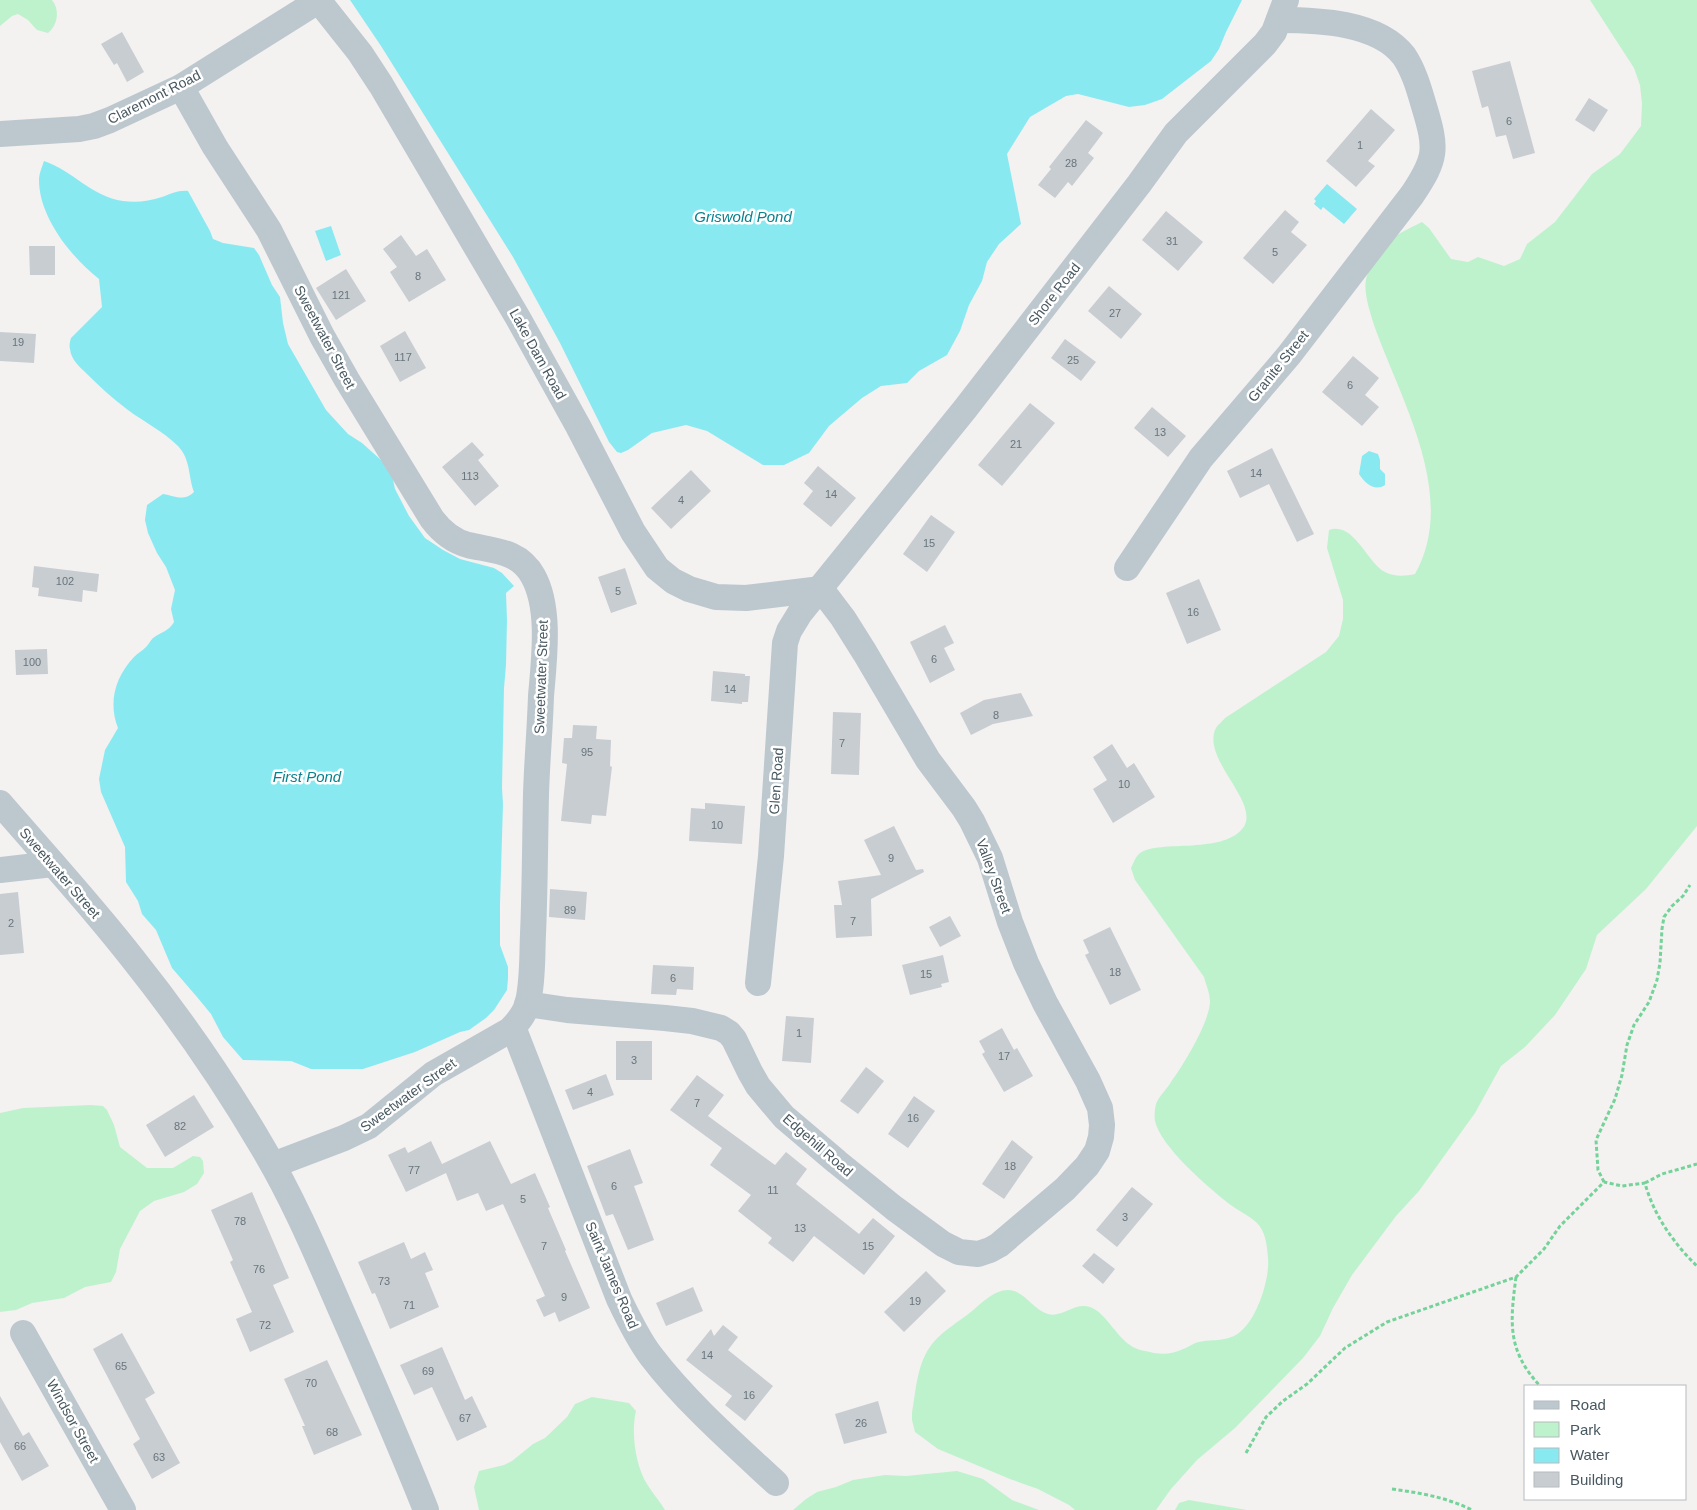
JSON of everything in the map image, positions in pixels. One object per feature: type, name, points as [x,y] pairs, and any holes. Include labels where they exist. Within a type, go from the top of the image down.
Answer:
[{"type":"street","name":"Claremont Road","points":[[0,134],[59,131],[94,126],[135,109],[181,87],[318,0]]},
{"type":"street","name":"Lake Dam Road","points":[[318,0],[360,53],[381,85],[518,318],[578,426],[633,532],[657,568],[674,581],[689,589],[724,598],[765,597],[821,589]]},
{"type":"street","name":"Shore Road","points":[[821,589],[971,401],[1139,184],[1176,133],[1265,44],[1282,10]]},
{"type":"street","name":"Granite Street","points":[[1126,568],[1201,458],[1289,355],[1412,195],[1430,164],[1433,153],[1432,137],[1420,91],[1412,69],[1403,56],[1391,44],[1370,32],[1323,23],[1282,10]]},
{"type":"street","name":"Sweetwater Street","points":[[181,87],[215,148],[269,230],[346,380],[438,528],[447,535],[467,544],[517,558],[530,572],[536,582],[543,612],[544,652],[537,773],[531,966],[527,1004],[524,1014],[513,1027],[433,1074],[369,1126],[344,1138],[273,1165]]},
{"type":"street","name":"Glen Road","points":[[758,983],[771,856],[786,640],[800,613],[821,589]]},
{"type":"street","name":"Valley Street","points":[[821,589],[843,618],[928,760],[964,808],[985,847],[1023,956],[1045,1003],[1100,1108],[1102,1119],[1100,1136],[1094,1157]]},
{"type":"street","name":"Sweetwater Street","points":[[0,803],[132,957],[156,988],[227,1090],[273,1165],[317,1256],[426,1510]]},
{"type":"street","points":[[0,870],[53,864]]},
{"type":"street","name":"Edgehill Road","points":[[527,1004],[567,1010],[692,1021],[716,1026],[726,1031],[734,1039],[758,1086],[784,1117],[894,1208],[943,1244],[959,1252],[978,1254],[990,1250],[1008,1239],[1066,1189],[1094,1157]]},
{"type":"street","name":"Saint James Road","points":[[513,1027],[620,1299],[635,1330],[651,1356],[700,1410],[776,1483]]},
{"type":"street","name":"Windsor Street","points":[[23,1332],[123,1510]]},
{"type":"path","points":[[1604,1182],[1598,1170],[1596,1140],[1615,1099],[1622,1075],[1627,1046],[1634,1025],[1648,1002],[1657,980],[1664,917],[1683,896],[1690,885]]},
{"type":"path","points":[[1604,1182],[1622,1186],[1645,1183],[1662,1174],[1697,1164]]},
{"type":"path","points":[[1246,1453],[1266,1418],[1283,1401],[1307,1384],[1345,1348],[1387,1322],[1516,1277],[1544,1249],[1560,1226],[1604,1182]]},
{"type":"path","points":[[1645,1183],[1653,1206],[1665,1226],[1685,1254],[1697,1266]]},
{"type":"path","points":[[1516,1277],[1511,1318],[1512,1335],[1516,1349],[1528,1373],[1539,1385]]},
{"type":"path","points":[[1392,1489],[1453,1501],[1472,1510]]},
{"type":"green space","points":[[0,0],[52,0],[57,13],[56,22],[48,33],[37,30],[28,20],[18,14],[12,16],[0,26]]},
{"type":"green space","points":[[1590,0],[1697,0],[1697,826],[1646,889],[1597,935],[1586,969],[1555,1015],[1525,1047],[1501,1066],[1475,1113],[1419,1191],[1396,1216],[1352,1275],[1320,1336],[1303,1358],[1235,1428],[1197,1460],[1171,1489],[1156,1510],[1075,1510],[1038,1489],[938,1449],[915,1432],[912,1413],[920,1368],[927,1351],[941,1334],[988,1298],[998,1292],[1008,1290],[1019,1293],[1038,1309],[1048,1314],[1058,1314],[1084,1306],[1090,1307],[1101,1314],[1120,1336],[1132,1346],[1158,1354],[1167,1354],[1204,1341],[1225,1339],[1235,1335],[1246,1326],[1257,1308],[1265,1287],[1268,1267],[1266,1244],[1262,1230],[1250,1217],[1228,1203],[1209,1187],[1175,1154],[1159,1131],[1155,1121],[1156,1104],[1195,1043],[1209,1011],[1210,999],[1204,977],[1135,880],[1131,868],[1137,856],[1146,850],[1220,842],[1233,837],[1243,828],[1246,818],[1245,806],[1217,755],[1213,742],[1215,730],[1225,718],[1326,652],[1339,636],[1343,619],[1343,600],[1327,548],[1329,530],[1338,529],[1346,531],[1360,544],[1378,567],[1385,572],[1400,576],[1415,574],[1427,544],[1431,513],[1428,480],[1421,448],[1410,416],[1374,325],[1367,299],[1366,279],[1373,265],[1395,237],[1422,222],[1429,228],[1451,259],[1468,262],[1478,257],[1504,266],[1520,259],[1527,244],[1555,222],[1592,174],[1620,154],[1641,126],[1642,104],[1640,85],[1634,68]]},
{"type":"green space","points":[[103,1106],[107,1110],[114,1125],[120,1147],[147,1168],[173,1168],[193,1156],[200,1157],[203,1161],[204,1173],[197,1184],[184,1192],[154,1201],[140,1211],[120,1249],[116,1272],[111,1282],[85,1287],[64,1298],[32,1303],[16,1310],[0,1312],[0,1113],[23,1108]]},
{"type":"green space","points":[[592,1397],[629,1403],[636,1411],[634,1438],[637,1458],[647,1484],[665,1510],[479,1510],[474,1487],[479,1471],[504,1465],[512,1461],[533,1444],[545,1438],[567,1417],[575,1404]]},
{"type":"green space","points":[[957,1471],[983,1479],[1012,1500],[1039,1510],[793,1510],[817,1492],[853,1480],[885,1475],[906,1476]]},
{"type":"green space","points":[[1189,1500],[1247,1510],[1175,1510],[1179,1503]]},
{"type":"water","name":"Griswold Pond","points":[[350,0],[1242,0],[1219,49],[1211,61],[1162,99],[1145,105],[1129,107],[1078,94],[1066,96],[1030,117],[1007,154],[1021,224],[999,244],[987,262],[982,281],[947,355],[919,371],[907,383],[881,386],[862,398],[829,426],[809,453],[784,465],[763,465],[707,431],[686,425],[652,433],[628,450],[621,453],[617,452],[609,442],[560,343],[513,257],[381,46]]},
{"type":"water","name":"First Pond","points":[[44,161],[64,170],[92,189],[112,199],[133,202],[148,201],[188,191],[213,239],[223,243],[254,248],[280,297],[288,344],[326,410],[348,434],[362,443],[381,460],[392,475],[395,489],[409,516],[425,538],[460,559],[494,568],[502,573],[514,586],[506,593],[507,620],[502,788],[500,945],[508,967],[507,990],[494,1010],[469,1030],[460,1032],[415,1052],[363,1069],[311,1069],[291,1061],[243,1060],[223,1037],[211,1014],[172,968],[156,930],[142,914],[138,901],[126,882],[125,847],[101,792],[99,779],[105,750],[118,728],[115,719],[114,700],[115,691],[122,673],[134,657],[153,638],[174,622],[171,609],[175,590],[166,567],[148,533],[145,520],[147,505],[163,494],[183,498],[194,492],[187,462],[178,446],[112,397],[72,357],[71,338],[102,307],[99,279],[68,248],[58,235],[44,208],[40,194],[39,178]]},
{"type":"water","points":[[1327,184],[1357,209],[1344,224],[1323,207],[1321,210],[1314,204],[1316,201],[1314,199]]},
{"type":"water","points":[[331,226],[341,255],[326,261],[315,231]]},
{"type":"water","points":[[1369,451],[1378,454],[1380,469],[1385,474],[1385,485],[1381,487],[1370,486],[1359,474],[1362,456]]},
{"type":"building","points":[[122,32],[144,72],[127,82],[117,63],[114,65],[101,44]]},
{"type":"building","points":[[1510,61],[1535,153],[1513,159],[1506,135],[1496,137],[1488,106],[1482,108],[1472,71]]},
{"type":"building","points":[[1589,98],[1608,110],[1594,132],[1575,120]]},
{"type":"building","points":[[1371,109],[1395,130],[1368,161],[1375,166],[1356,187],[1326,161]]},
{"type":"building","points":[[1086,120],[1103,133],[1088,153],[1094,158],[1072,186],[1068,182],[1055,198],[1038,185],[1051,169],[1049,167]]},
{"type":"building","points":[[1285,210],[1299,222],[1291,232],[1307,245],[1273,284],[1243,258]]},
{"type":"building","points":[[1166,211],[1203,242],[1178,271],[1142,240]]},
{"type":"building","points":[[401,235],[416,256],[427,249],[446,280],[409,302],[390,272],[397,267],[383,249]]},
{"type":"building","points":[[29,246],[55,246],[55,275],[30,275]]},
{"type":"building","points":[[346,269],[366,301],[336,320],[316,288]]},
{"type":"building","points":[[1109,286],[1142,314],[1121,339],[1088,311]]},
{"type":"building","points":[[405,331],[426,368],[400,382],[380,346]]},
{"type":"building","points":[[0,332],[36,334],[34,363],[0,361]]},
{"type":"building","points":[[1065,339],[1096,362],[1081,381],[1051,358]]},
{"type":"building","points":[[1353,356],[1379,378],[1365,395],[1379,407],[1362,426],[1322,392]]},
{"type":"building","points":[[1030,403],[1055,423],[1002,486],[978,465]]},
{"type":"building","points":[[1152,407],[1186,436],[1168,457],[1134,428]]},
{"type":"building","points":[[472,442],[484,455],[478,460],[499,486],[475,506],[442,467]]},
{"type":"building","points":[[1272,448],[1314,534],[1297,542],[1269,484],[1240,498],[1227,471]]},
{"type":"building","points":[[818,466],[856,498],[831,527],[803,504],[813,491],[804,483]]},
{"type":"building","points":[[691,470],[711,491],[671,529],[651,508]]},
{"type":"building","points":[[931,515],[955,532],[927,572],[903,554]]},
{"type":"building","points":[[34,566],[99,574],[97,592],[83,590],[82,602],[38,596],[39,588],[32,587]]},
{"type":"building","points":[[625,568],[637,604],[611,613],[598,577]]},
{"type":"building","points":[[1199,579],[1221,630],[1187,644],[1166,593]]},
{"type":"building","points":[[945,625],[954,643],[944,648],[955,670],[930,683],[910,642]]},
{"type":"building","points":[[47,649],[48,674],[16,675],[15,650]]},
{"type":"building","points":[[713,671],[750,676],[748,702],[742,702],[742,704],[711,701]]},
{"type":"building","points":[[1021,693],[1033,716],[993,724],[971,735],[960,713],[984,700]]},
{"type":"building","points":[[833,712],[861,713],[859,775],[831,774]]},
{"type":"building","points":[[573,725],[597,726],[596,739],[611,740],[610,766],[612,767],[606,816],[592,815],[591,824],[561,821],[567,764],[562,763],[564,738],[572,738]]},
{"type":"building","points":[[1112,744],[1127,768],[1134,763],[1155,797],[1113,823],[1093,789],[1107,780],[1093,757]]},
{"type":"building","points":[[705,803],[745,806],[742,844],[689,841],[691,808],[705,809]]},
{"type":"building","points":[[894,826],[916,870],[923,869],[924,872],[871,899],[872,936],[836,938],[834,905],[842,905],[838,881],[881,875],[864,840]]},
{"type":"building","points":[[550,889],[587,892],[585,920],[549,917]]},
{"type":"building","points":[[18,892],[24,953],[0,955],[0,894]]},
{"type":"building","points":[[950,916],[961,936],[940,947],[929,927]]},
{"type":"building","points":[[1110,927],[1141,990],[1110,1005],[1085,955],[1089,953],[1083,940]]},
{"type":"building","points":[[943,955],[949,982],[941,984],[942,987],[910,995],[902,965]]},
{"type":"building","points":[[653,965],[694,967],[693,990],[677,989],[676,995],[651,994]]},
{"type":"building","points":[[786,1016],[814,1018],[811,1063],[782,1061]]},
{"type":"building","points":[[1002,1028],[1014,1050],[1017,1048],[1033,1076],[1004,1092],[982,1054],[985,1052],[979,1041]]},
{"type":"building","points":[[616,1041],[652,1041],[652,1080],[616,1080]]},
{"type":"building","points":[[866,1067],[884,1081],[858,1114],[840,1101]]},
{"type":"building","points":[[606,1074],[614,1095],[573,1110],[565,1090]]},
{"type":"building","points":[[697,1075],[724,1095],[708,1116],[775,1165],[786,1152],[807,1169],[796,1184],[859,1234],[873,1218],[895,1236],[864,1275],[814,1236],[793,1262],[768,1243],[772,1238],[738,1211],[751,1195],[710,1165],[722,1148],[670,1110]]},
{"type":"building","points":[[194,1095],[214,1127],[165,1157],[146,1125]]},
{"type":"building","points":[[914,1096],[935,1111],[908,1148],[888,1134]]},
{"type":"building","points":[[1012,1140],[1033,1157],[1004,1199],[982,1184]]},
{"type":"building","points":[[431,1141],[442,1164],[490,1141],[511,1184],[535,1173],[550,1207],[548,1208],[565,1251],[590,1308],[559,1322],[555,1312],[544,1317],[536,1300],[545,1296],[503,1204],[486,1211],[478,1193],[457,1201],[446,1173],[406,1192],[388,1155],[405,1147],[408,1153]]},
{"type":"building","points":[[630,1149],[643,1183],[634,1186],[654,1240],[628,1250],[613,1214],[606,1216],[587,1166]]},
{"type":"building","points":[[1132,1187],[1153,1204],[1117,1247],[1096,1230]]},
{"type":"building","points":[[252,1192],[289,1278],[273,1285],[294,1332],[250,1352],[236,1319],[252,1312],[230,1262],[233,1260],[211,1210]]},
{"type":"building","points":[[404,1242],[411,1259],[425,1252],[433,1270],[425,1273],[439,1307],[390,1329],[375,1293],[372,1294],[358,1262]]},
{"type":"building","points":[[1094,1253],[1115,1269],[1103,1284],[1082,1266]]},
{"type":"building","points":[[926,1271],[946,1291],[904,1332],[884,1312]]},
{"type":"building","points":[[693,1287],[703,1311],[666,1326],[656,1303]]},
{"type":"building","points":[[723,1325],[738,1337],[728,1350],[773,1386],[745,1421],[725,1405],[732,1396],[686,1360],[711,1329],[714,1336]]},
{"type":"building","points":[[122,1333],[155,1393],[145,1399],[180,1463],[152,1479],[133,1444],[140,1439],[93,1349]]},
{"type":"building","points":[[442,1347],[465,1400],[472,1396],[487,1427],[457,1441],[432,1387],[414,1395],[400,1365]]},
{"type":"building","points":[[327,1360],[362,1435],[314,1455],[302,1426],[305,1426],[284,1379]]},
{"type":"building","points":[[0,1396],[23,1436],[29,1432],[49,1466],[22,1481],[0,1442]]},
{"type":"building","points":[[878,1401],[887,1433],[844,1444],[835,1414]]}]
